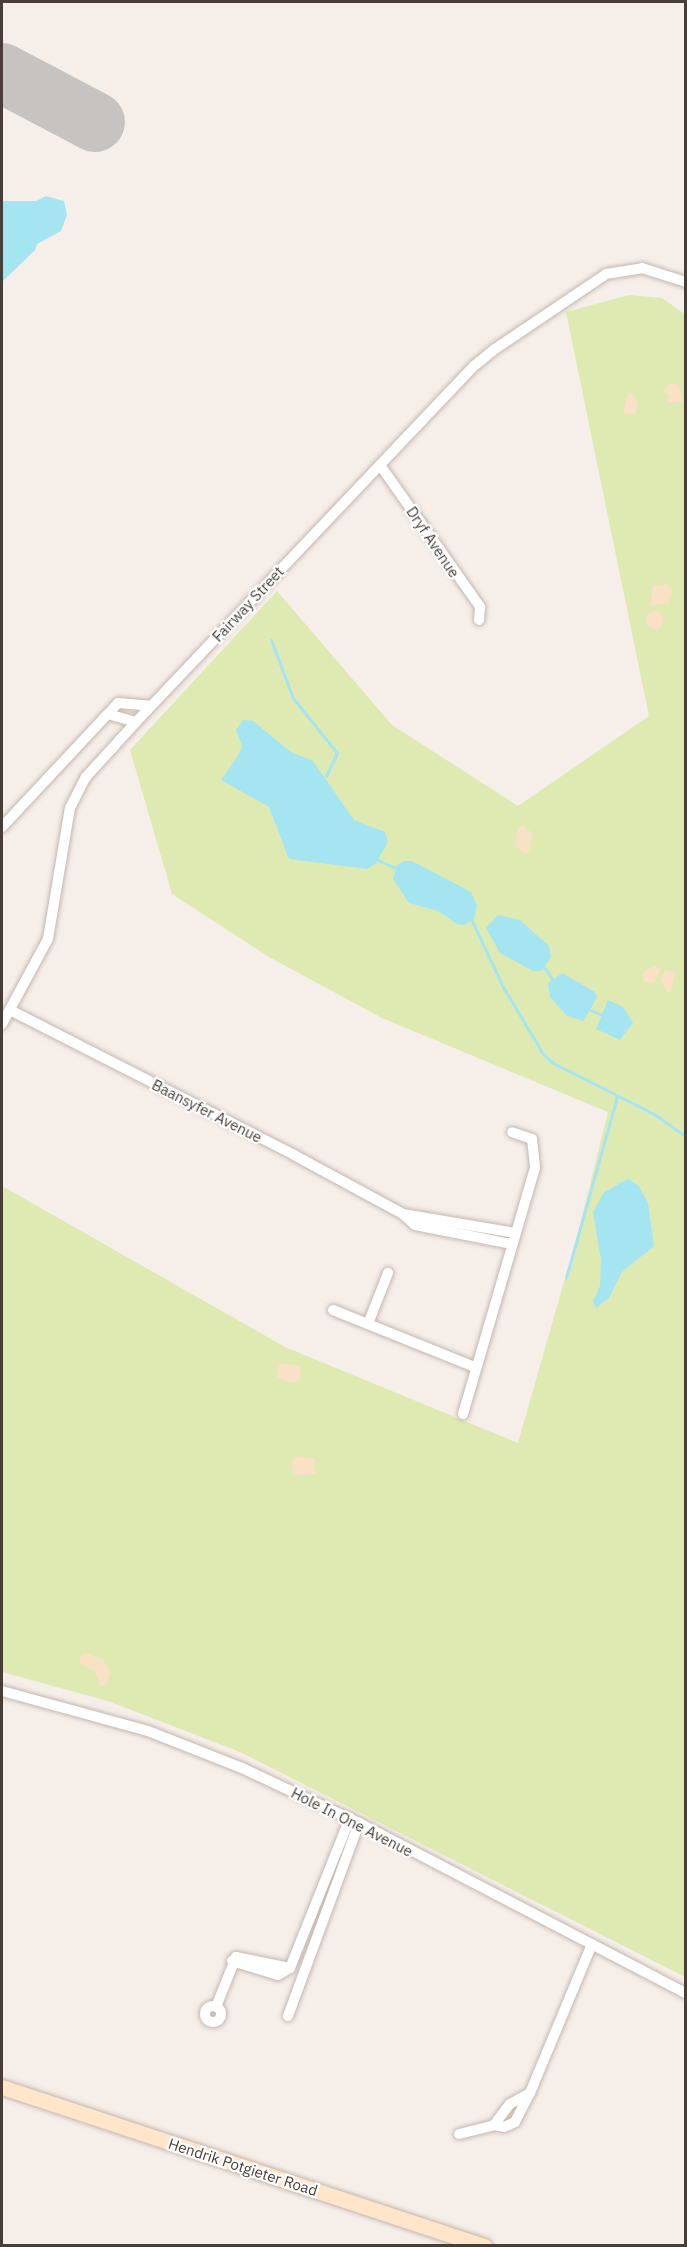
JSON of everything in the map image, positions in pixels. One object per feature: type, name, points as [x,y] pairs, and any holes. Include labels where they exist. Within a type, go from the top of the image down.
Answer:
[{"type":"main road","name":"Hendrik Potgieter Road","points":[[2,2087],[484,2246]]},
{"type":"street","name":"Fairway Street","points":[[2,1024],[51,931],[70,808],[86,777],[135,722],[380,465],[495,349],[594,280],[618,270],[653,270],[686,282]]},
{"type":"street","name":"Dryf Avenue","points":[[380,465],[480,607],[479,620]]},
{"type":"street","points":[[2,827],[119,703],[150,706]]},
{"type":"street","points":[[108,714],[135,722]]},
{"type":"street","name":"Baansyfer Avenue","points":[[10,1010],[403,1214],[415,1225],[516,1233]]},
{"type":"street","points":[[463,1413],[516,1233],[536,1155],[527,1134],[513,1132]]},
{"type":"street","name":"Baansyfer Avenue","points":[[456,1229],[512,1244]]},
{"type":"street","points":[[368,1324],[388,1273]]},
{"type":"street","points":[[333,1310],[476,1367]]},
{"type":"street","name":"Hole In One Avenue","points":[[2,1691],[148,1731],[215,1757],[355,1820],[686,1994]]},
{"type":"street","points":[[216,2007],[232,1961],[278,1975],[290,1968],[355,1820]]},
{"type":"street","points":[[288,2016],[355,1820]]},
{"type":"street","points":[[459,2134],[494,2125],[510,2104],[530,2093],[592,1944]]},
{"type":"green space","points":[[629,295],[662,298],[686,315],[685,1977],[240,1752],[108,1701],[2,1672],[2,1186],[285,1347],[518,1443],[578,1233],[608,1112],[382,1018],[269,957],[172,894],[130,750],[277,591],[392,725],[518,806],[649,716],[566,312]]},
{"type":"sand","points":[[672,383],[679,385],[683,402],[667,402],[669,396],[663,390]]},
{"type":"sand","points":[[628,393],[632,393],[638,404],[635,415],[623,413]]},
{"type":"sand","points":[[666,584],[673,590],[669,603],[650,606],[653,586]]},
{"type":"sand","points":[[651,611],[659,611],[664,616],[662,627],[651,629],[646,624],[646,616]]},
{"type":"sand","points":[[523,825],[533,834],[529,851],[525,854],[515,845],[518,828]]},
{"type":"sand","points":[[653,966],[661,969],[654,983],[643,982],[643,973]]},
{"type":"sand","points":[[665,970],[675,973],[670,994],[660,981]]},
{"type":"sand","points":[[281,1363],[301,1366],[300,1380],[291,1383],[277,1377],[276,1371]]},
{"type":"sand","points":[[296,1456],[315,1459],[315,1474],[293,1475],[292,1461]]},
{"type":"sand","points":[[84,1653],[102,1658],[111,1672],[106,1685],[100,1686],[95,1671],[81,1664],[79,1657]]},
{"type":"water","points":[[46,196],[64,201],[67,215],[61,231],[37,244],[35,250],[2,282],[2,201],[36,201]]},
{"type":"water","points":[[243,720],[253,721],[291,752],[313,761],[354,820],[385,832],[388,842],[376,863],[367,869],[289,859],[269,807],[221,780],[242,746],[236,730]]},
{"type":"water","points":[[404,861],[412,861],[471,892],[477,905],[474,919],[464,925],[457,924],[438,911],[409,903],[393,879],[397,865]]},
{"type":"water","points":[[498,915],[520,920],[549,946],[551,957],[542,971],[533,971],[500,953],[486,928]]},
{"type":"water","points":[[562,973],[595,992],[597,997],[584,1021],[567,1016],[550,997],[548,983]]},
{"type":"water","points":[[608,1000],[623,1007],[633,1023],[620,1040],[596,1029]]},
{"type":"water","points":[[628,1179],[639,1186],[648,1203],[654,1246],[622,1272],[609,1298],[596,1308],[593,1301],[600,1286],[601,1260],[593,1212],[604,1192]]},
{"type":"waterway","points":[[271,640],[293,698],[337,753],[326,776]]},
{"type":"waterway","points":[[378,860],[395,868]]},
{"type":"waterway","points":[[472,921],[503,987],[543,1054],[553,1063],[654,1114],[686,1136]]},
{"type":"waterway","points":[[545,968],[552,979]]},
{"type":"waterway","points":[[591,1010],[600,1014]]},
{"type":"waterway","points":[[566,1278],[617,1096]]},
{"type":"waterway","points":[[686,1258],[686,1292]]},
{"type":"runway","points":[[2,73],[95,122]]}]
